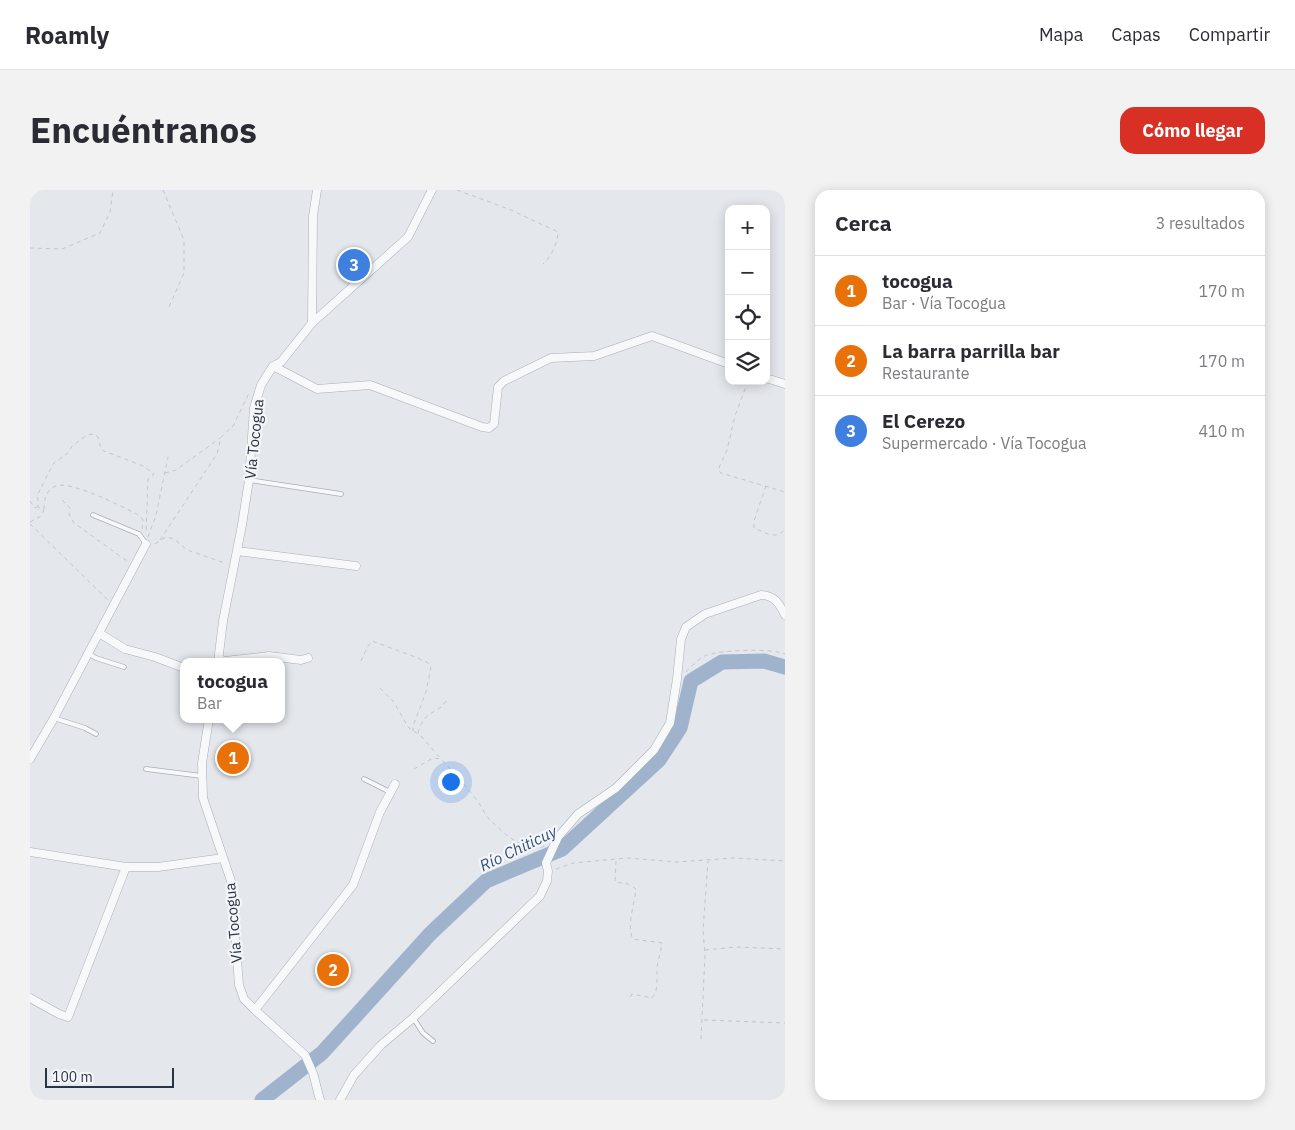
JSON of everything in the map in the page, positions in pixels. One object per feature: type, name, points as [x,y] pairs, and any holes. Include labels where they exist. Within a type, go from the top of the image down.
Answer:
[{"type":"street","points":[[312,323],[313,216],[317,190]]},
{"type":"street","name":"Vía Tocogua","points":[[218,658],[223,621],[250,480],[254,408],[261,385],[274,366],[281,362],[312,323],[408,237],[431,191]]},
{"type":"street","points":[[274,366],[317,389],[370,386],[489,428],[494,424],[498,387],[504,381],[551,358],[594,356],[652,336],[725,363]]},
{"type":"street","points":[[770,379],[785,384]]},
{"type":"street","points":[[30,759],[135,566],[149,545]]},
{"type":"street","points":[[237,551],[356,566]]},
{"type":"street","points":[[340,1100],[362,1064],[413,1018],[540,896],[547,881],[546,863],[550,846],[578,814],[616,788],[654,750],[670,723],[681,640],[686,627],[705,614],[761,595],[769,596],[778,602],[785,615]]},
{"type":"street","points":[[99,633],[125,650],[155,657],[180,666]]},
{"type":"street","points":[[251,658],[269,656],[301,660],[308,658]]},
{"type":"street","name":"Vía Tocogua","points":[[208,723],[202,763],[203,798],[231,881],[239,985],[244,999],[305,1055],[313,1073],[320,1100]]},
{"type":"street","points":[[255,1010],[353,885],[380,812],[395,784]]},
{"type":"street","points":[[30,852],[126,867],[158,867],[223,858]]},
{"type":"street","points":[[30,998],[68,1017],[126,867]]},
{"type":"lane","points":[[250,480],[341,494]]},
{"type":"lane","points":[[93,515],[139,534],[149,545]]},
{"type":"lane","points":[[88,653],[96,658],[124,666]]},
{"type":"lane","points":[[54,718],[85,728],[96,734]]},
{"type":"lane","points":[[146,769],[202,776]]},
{"type":"lane","points":[[364,780],[390,792]]},
{"type":"lane","points":[[413,1018],[423,1033],[433,1041]]},
{"type":"path","points":[[30,248],[62,249],[100,234],[110,212],[113,190]]},
{"type":"path","points":[[163,190],[184,240],[184,273],[168,309]]},
{"type":"path","points":[[458,190],[511,210],[558,232],[558,237],[550,257],[543,264]]},
{"type":"path","points":[[747,385],[735,416],[727,450],[718,470],[785,492]]},
{"type":"path","points":[[164,474],[176,470],[233,426],[250,391]]},
{"type":"path","points":[[38,507],[36,496],[48,476],[49,469],[69,452],[72,446],[87,435],[92,434],[98,437],[101,449],[104,451],[148,469],[154,474],[148,479],[149,545]]},
{"type":"path","points":[[160,541],[217,454],[221,437]]},
{"type":"path","points":[[149,545],[168,457]]},
{"type":"path","points":[[114,605],[30,523],[41,516],[44,510],[45,496],[56,486],[62,485],[104,498],[140,516],[143,520],[143,527],[139,534]]},
{"type":"path","points":[[766,486],[754,521],[754,528],[772,536],[782,533],[785,529]]},
{"type":"path","points":[[62,500],[70,508],[70,514],[74,523],[135,566]]},
{"type":"path","points":[[30,501],[35,508],[38,507],[44,510]]},
{"type":"path","points":[[149,545],[166,537],[174,539],[187,550],[234,566]]},
{"type":"path","points":[[361,661],[372,641],[430,664],[426,692],[413,726],[413,731]]},
{"type":"path","points":[[677,679],[705,656],[715,653],[764,651],[785,654]]},
{"type":"path","points":[[380,688],[391,698],[405,723],[441,759],[475,798],[489,819],[511,838],[528,847],[540,848],[550,846]]},
{"type":"path","points":[[418,734],[423,719],[442,706],[447,699]]},
{"type":"path","points":[[414,770],[433,758],[441,759]]},
{"type":"path","points":[[548,872],[574,863],[594,860],[643,859],[677,862],[734,858],[785,861]]},
{"type":"path","points":[[616,860],[615,882],[628,884],[636,889],[631,918],[631,936],[633,939],[662,943],[654,995],[652,998],[632,994],[629,998]]},
{"type":"path","points":[[701,1039],[703,930],[708,860]]},
{"type":"path","points":[[704,950],[736,947],[785,949]]},
{"type":"path","points":[[702,1020],[725,1022],[754,1020],[785,1023]]},
{"type":"waterway","name":"Río Chiticuy","points":[[262,1100],[322,1053],[430,934],[486,881],[562,849],[659,760],[680,728],[691,681],[722,662],[764,661],[785,667]]},
{"type":"place","name":"El Cerezo","points":[[354,265]]},
{"type":"place","name":"tocogua","points":[[233,758]]},
{"type":"place","name":"La barra parrilla bar","points":[[333,970]]}]
